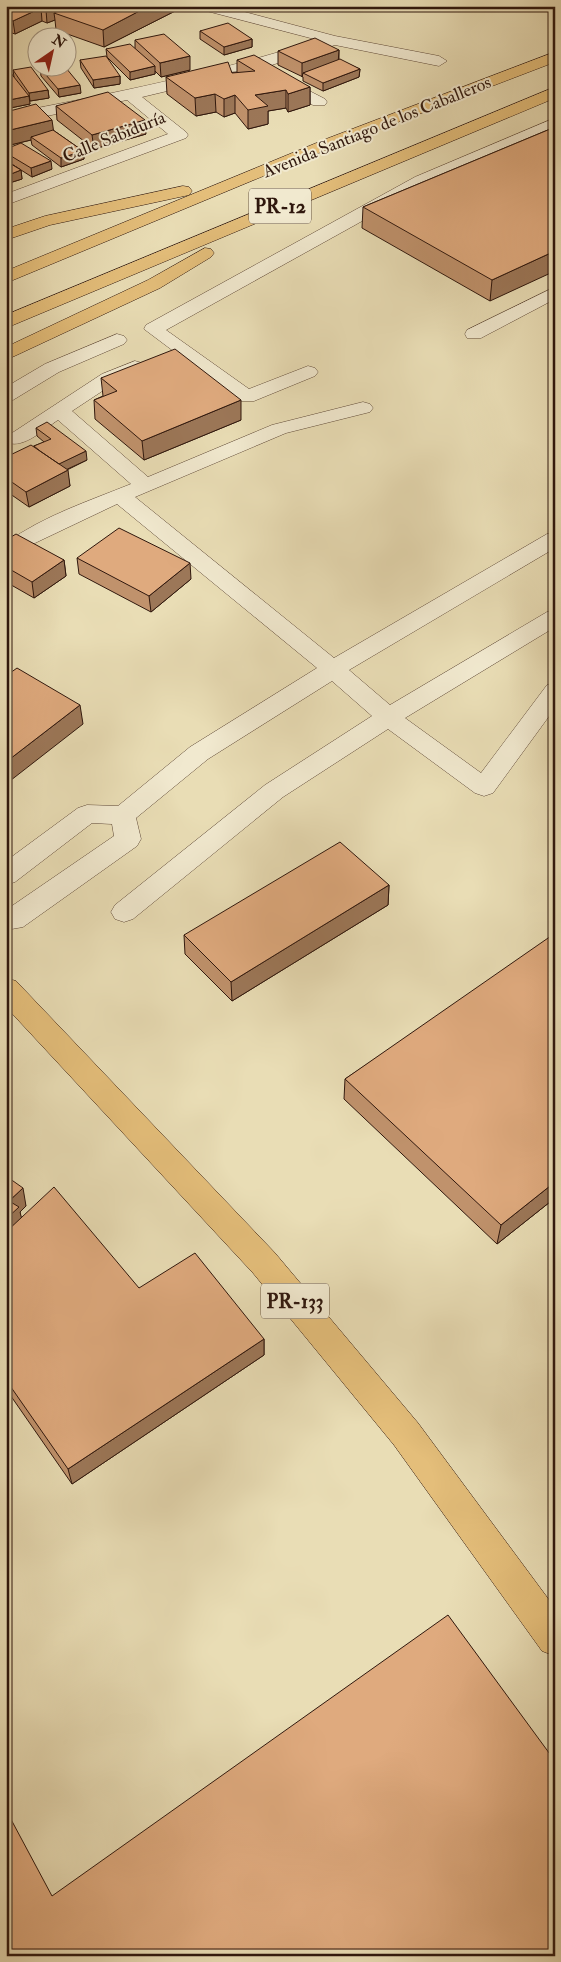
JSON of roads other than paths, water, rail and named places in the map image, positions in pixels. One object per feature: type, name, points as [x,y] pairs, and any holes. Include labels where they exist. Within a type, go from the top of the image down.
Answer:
[{"type":"main road","name":"Avenida Santiago de los Caballeros","points":[[6,278],[332,142],[554,57]]},
{"type":"main road","name":"Avenida Santiago de los Caballeros","points":[[6,322],[555,92]]},
{"type":"main road","points":[[6,235],[45,221],[253,176]]},
{"type":"main road","points":[[6,354],[154,284],[296,199]]},
{"type":"main road","name":"PR-133","points":[[6,989],[264,1263],[406,1434],[555,1638]]},
{"type":"street","points":[[204,6],[334,40],[439,61]]},
{"type":"street","points":[[6,119],[130,95],[254,66],[334,40]]},
{"type":"street","points":[[254,66],[319,102]]},
{"type":"street","name":"Calle Sabiduría","points":[[6,200],[180,135],[130,95]]},
{"type":"street","points":[[308,372],[247,397],[166,355],[153,329],[421,181],[555,123]]},
{"type":"street","points":[[474,334],[555,292]]},
{"type":"street","points":[[6,396],[52,368],[118,340]]},
{"type":"street","points":[[15,439],[109,378],[166,355]]},
{"type":"street","points":[[6,554],[27,538],[67,518],[279,429],[363,408]]},
{"type":"street","points":[[59,410],[145,485]]},
{"type":"street","points":[[120,496],[333,669],[388,717],[484,788],[555,692]]},
{"type":"street","points":[[6,874],[87,814],[123,815],[199,753],[333,669],[555,539]]},
{"type":"street","points":[[124,912],[274,790],[388,717],[555,616]]},
{"type":"street","points":[[6,920],[14,920],[128,839],[123,815]]}]
